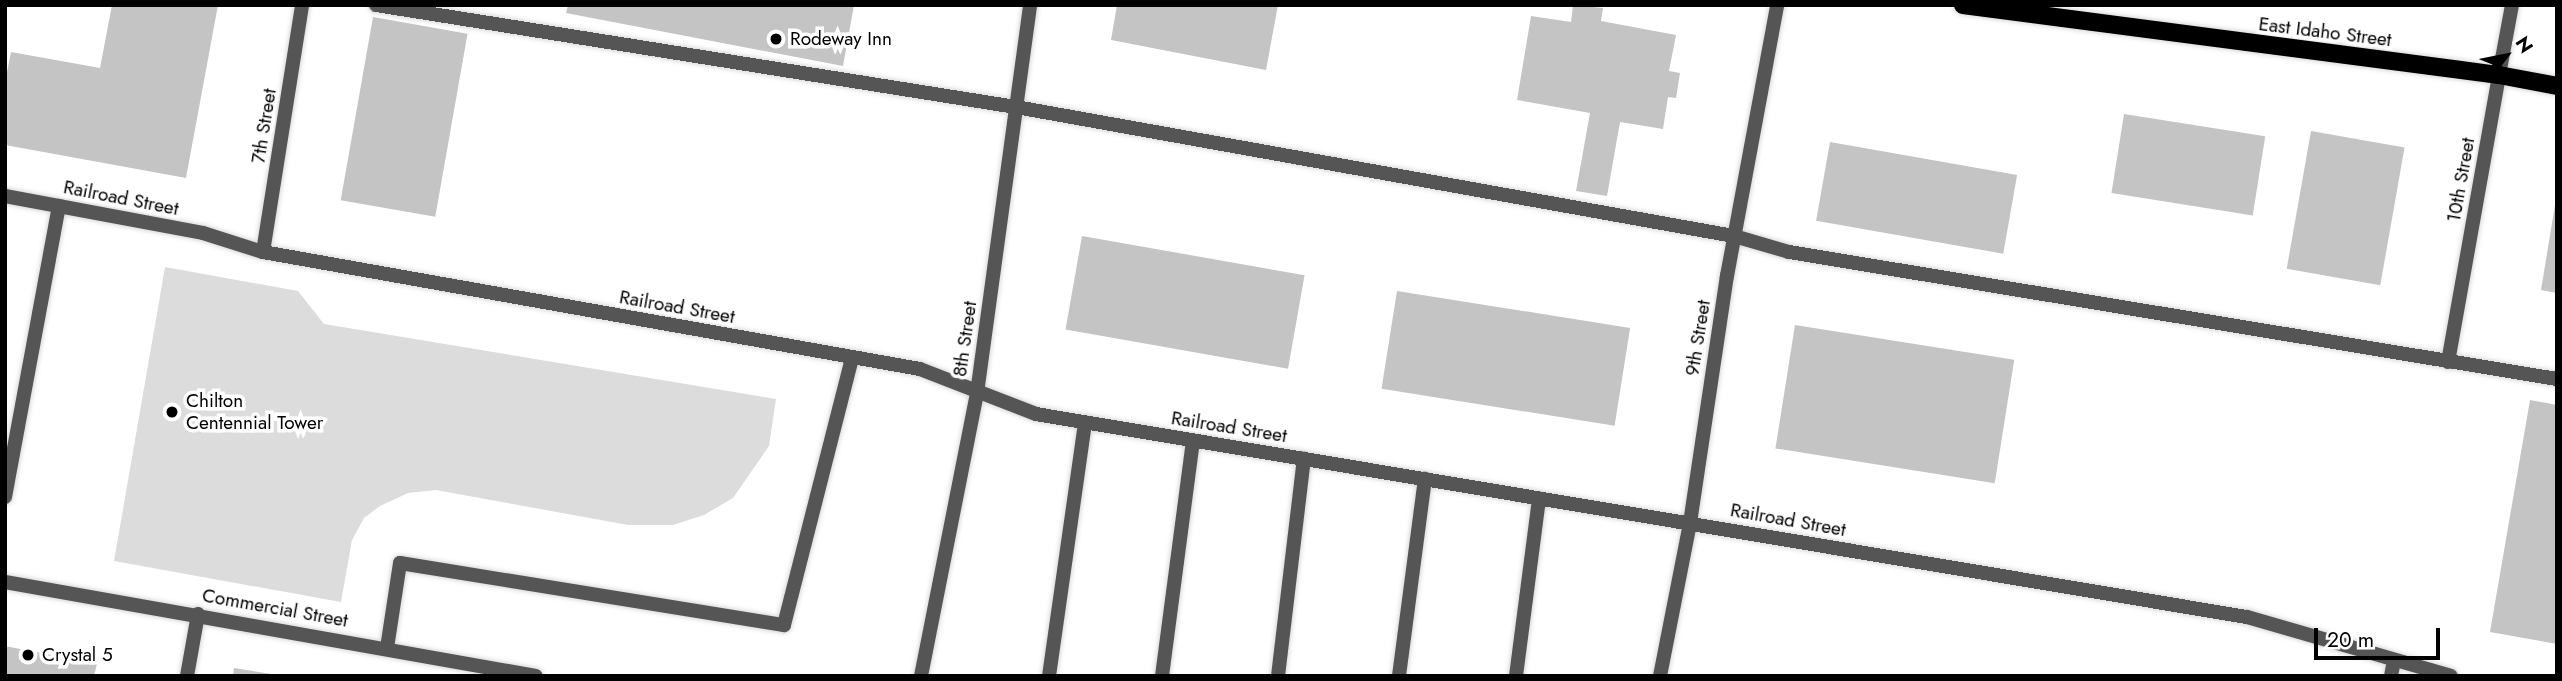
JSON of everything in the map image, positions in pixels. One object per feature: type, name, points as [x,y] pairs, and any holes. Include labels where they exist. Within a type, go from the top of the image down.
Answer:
[{"type":"main road","name":"East Idaho Street","points":[[1963,5],[2499,75],[2557,86]]},
{"type":"street","name":"7th Street","points":[[263,252],[302,5]]},
{"type":"street","points":[[376,5],[1016,107],[1734,236],[1789,252],[2557,379]]},
{"type":"street","name":"8th Street","points":[[921,676],[977,393],[1030,5]]},
{"type":"street","name":"9th Street","points":[[1660,676],[1690,523],[1734,236],[1777,5]]},
{"type":"street","name":"10th Street","points":[[2448,362],[2512,5]]},
{"type":"street","name":"Railroad Street","points":[[5,196],[203,233],[263,252],[920,369],[1036,414],[2247,617],[2451,676]]},
{"type":"street","points":[[5,497],[59,205]]},
{"type":"street","points":[[387,648],[400,562],[784,625],[852,358]]},
{"type":"street","points":[[1049,676],[1085,423]]},
{"type":"street","points":[[1162,676],[1193,440]]},
{"type":"street","points":[[1278,676],[1304,459]]},
{"type":"street","points":[[1399,676],[1425,479]]},
{"type":"street","points":[[1516,676],[1539,498]]},
{"type":"street","name":"Commercial Street","points":[[5,582],[198,614],[536,676]]},
{"type":"street","points":[[187,676],[198,614]]},
{"type":"street","points":[[2391,676],[2394,660]]},
{"type":"shaded area","points":[[165,267],[298,291],[324,324],[776,399],[769,446],[733,498],[704,515],[673,525],[628,525],[436,490],[408,493],[380,506],[364,518],[352,540],[341,602],[114,561]]},
{"type":"building","points":[[112,5],[218,5],[186,178],[5,145],[5,82],[11,52],[100,68]]},
{"type":"building","name":"Rodeway Inn","points":[[568,5],[854,5],[843,66],[566,13]]},
{"type":"building","points":[[1117,5],[1278,5],[1266,70],[1111,40]]},
{"type":"building","points":[[1573,5],[1603,8],[1601,21],[1676,35],[1669,71],[1680,73],[1676,98],[1668,97],[1663,129],[1620,122],[1607,196],[1576,191],[1590,113],[1517,100],[1531,16],[1571,22]]},
{"type":"building","points":[[373,17],[468,34],[435,217],[341,200]]},
{"type":"building","points":[[2124,114],[2265,136],[2253,215],[2111,193]]},
{"type":"building","points":[[2311,131],[2405,147],[2380,285],[2287,269]]},
{"type":"building","points":[[1830,142],[2017,175],[2003,254],[1816,221]]},
{"type":"building","points":[[2557,205],[2557,293],[2541,290]]},
{"type":"building","points":[[1082,236],[1305,275],[1288,369],[1066,330]]},
{"type":"building","points":[[1397,291],[1630,328],[1615,426],[1382,389]]},
{"type":"building","points":[[1795,325],[2014,360],[1995,483],[1775,448]]},
{"type":"building","points":[[2530,400],[2557,405],[2557,644],[2490,632]]},
{"type":"building","name":"Crystal 5","points":[[5,646],[97,664],[94,676],[5,676]]},
{"type":"building","points":[[234,668],[271,674],[271,676],[233,676]]},
{"type":"place","name":"Rodeway Inn","points":[[776,39]]},
{"type":"place","name":"Chilton Centennial Tower","points":[[172,412]]},
{"type":"place","name":"Crystal 5","points":[[28,655]]}]
